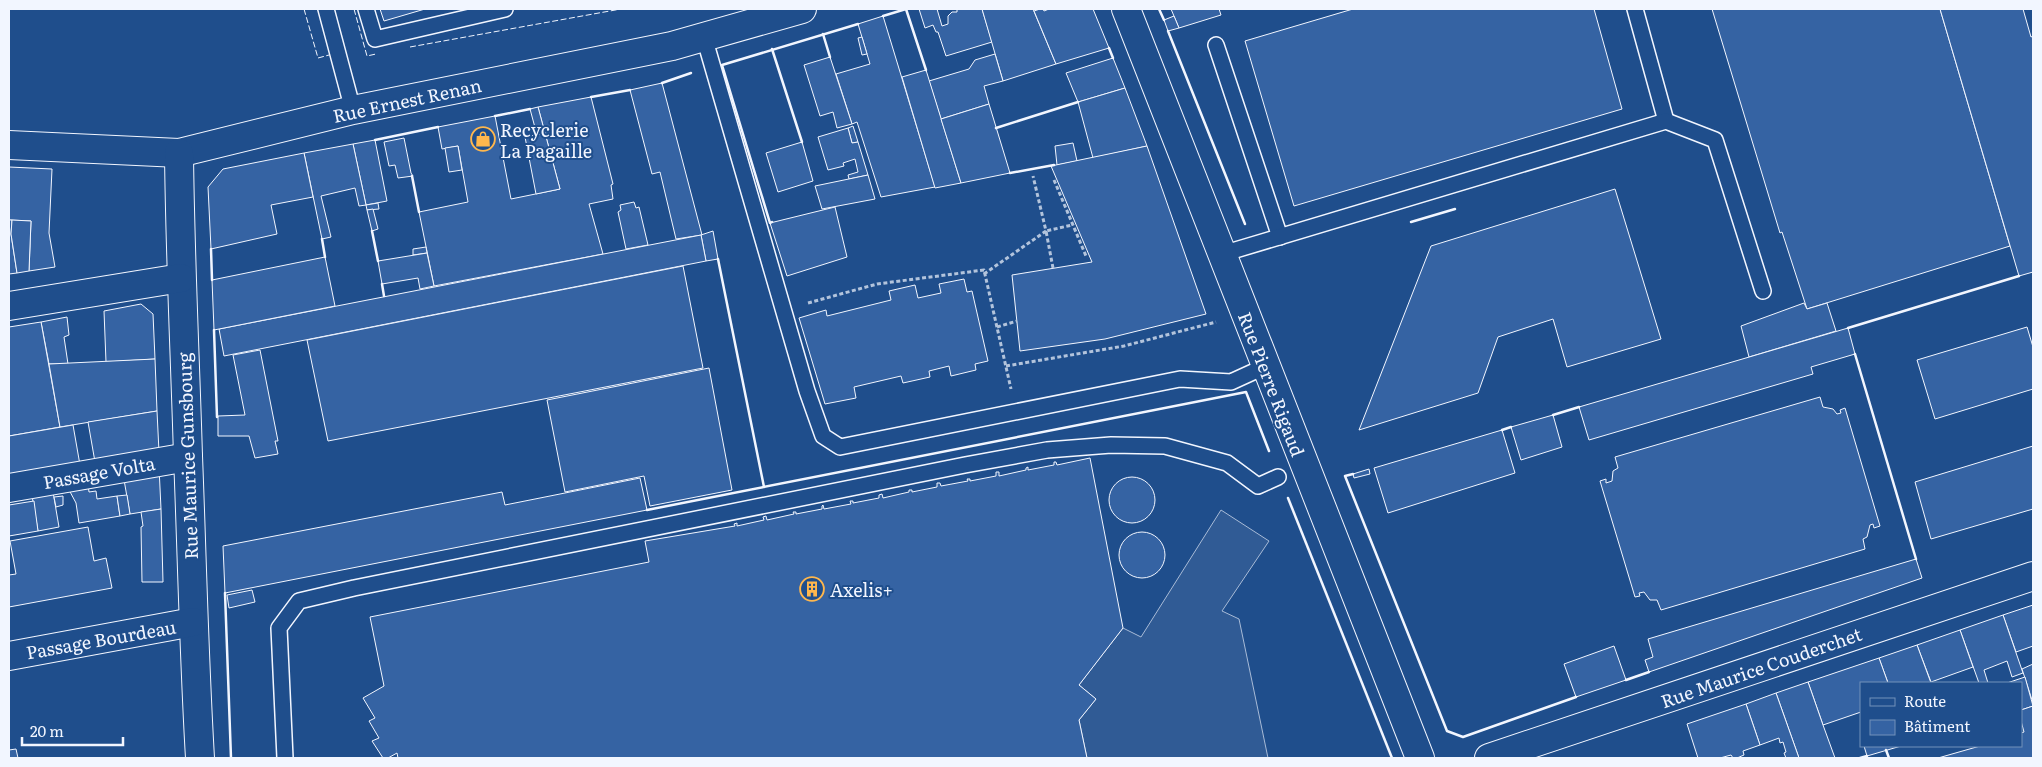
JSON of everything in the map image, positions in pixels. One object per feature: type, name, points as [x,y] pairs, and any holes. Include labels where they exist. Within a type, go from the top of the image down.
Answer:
[{"type":"street","name":"Rue Ernest Renan","points":[[9,145],[179,153],[353,110],[672,46],[802,9]]},
{"type":"street","name":"Rue Pierre Rigaud","points":[[1126,9],[1420,758]]},
{"type":"street","name":"Rue Maurice Gunsbourg","points":[[179,153],[181,278],[193,622],[200,758]]},
{"type":"street","points":[[9,306],[181,278]]},
{"type":"street","name":"Passage Volta","points":[[9,488],[188,456]]},
{"type":"street","name":"Rue Maurice Couderchet","points":[[1489,758],[2033,576]]},
{"type":"street","name":"Passage Bourdeau","points":[[9,656],[193,622]]},
{"type":"lane","points":[[326,9],[353,110]]},
{"type":"lane","points":[[366,9],[375,39],[393,43],[506,9]]},
{"type":"lane","points":[[1635,9],[1666,120]]},
{"type":"lane","points":[[704,37],[823,436],[840,447],[1180,378],[1232,382],[1266,366]]},
{"type":"lane","points":[[1216,46],[1280,236]]},
{"type":"lane","points":[[1222,254],[1666,120],[1715,140],[1763,291]]},
{"type":"lane","points":[[285,758],[279,628],[299,601],[363,586],[965,464],[1047,450],[1111,445],[1165,446],[1227,463],[1258,486],[1278,477]]},
{"type":"path","points":[[1033,176],[1053,268]]},
{"type":"path","points":[[1054,180],[1086,256]]},
{"type":"path","points":[[984,274],[1046,231],[1072,225]]},
{"type":"path","points":[[784,310],[877,284],[984,270],[1016,412]]},
{"type":"path","points":[[1006,366],[1124,346],[1202,327],[1224,319]]},
{"type":"path","points":[[997,327],[1017,321]]},
{"type":"shaded area","points":[[1221,510],[1269,541],[1222,611],[1239,619],[1268,758],[1087,758],[1079,720],[1096,699],[1079,685],[1123,628],[1141,637]]},
{"type":"building","points":[[380,9],[425,9],[384,21]]},
{"type":"building","points":[[919,9],[937,9],[942,26],[948,24],[948,16],[952,12],[957,12],[957,9],[982,9],[992,42],[946,56],[938,32],[936,32],[933,25],[925,28]]},
{"type":"building","points":[[982,9],[1033,9],[1056,64],[1003,81]]},
{"type":"building","points":[[1040,9],[1044,11],[1049,9],[1093,9],[1109,48],[1056,64],[1034,11]]},
{"type":"building","points":[[1171,9],[1219,9],[1221,15],[1179,28]]},
{"type":"building","points":[[1353,9],[1594,9],[1622,109],[1294,206],[1245,41]]},
{"type":"building","points":[[1712,9],[1940,9],[2010,246],[1807,309],[1782,232],[1780,233]]},
{"type":"building","points":[[1940,9],[2023,9],[2031,37],[2033,36],[2033,272],[2019,276]]},
{"type":"building","points":[[883,16],[935,187],[881,197],[857,122],[852,124],[836,74],[870,64],[858,24]]},
{"type":"building","points":[[1174,16],[1179,28],[1168,31],[1164,20]]},
{"type":"building","points":[[862,37],[867,54],[862,55],[858,38]]},
{"type":"building","points":[[995,54],[1003,81],[984,86],[989,104],[941,119],[929,81],[969,69],[975,60]]},
{"type":"building","points":[[830,57],[852,124],[837,128],[833,112],[820,116],[804,65]]},
{"type":"building","points":[[1113,58],[1125,88],[1078,102],[1066,73]]},
{"type":"building","points":[[926,70],[961,183],[935,188],[902,77]]},
{"type":"building","points":[[662,83],[702,235],[676,239],[660,172],[652,174],[630,90]]},
{"type":"building","points":[[1125,88],[1147,146],[1093,158],[1078,102]]},
{"type":"building","points":[[591,97],[613,184],[611,185],[613,199],[589,204],[603,254],[434,286],[419,212],[468,202],[458,146],[442,149],[438,127],[495,116],[511,199],[560,189],[538,107]]},
{"type":"building","points":[[989,104],[1010,173],[961,183],[941,119]]},
{"type":"building","points":[[538,107],[545,133],[537,135],[530,109]]},
{"type":"building","points":[[853,126],[858,142],[852,143],[848,128]]},
{"type":"building","points":[[848,128],[852,143],[858,142],[868,175],[849,179],[848,175],[858,172],[855,159],[843,163],[844,166],[828,170],[818,137]]},
{"type":"building","points":[[545,133],[560,189],[536,194],[525,137]]},
{"type":"building","points":[[404,138],[413,176],[398,178],[395,165],[389,166],[384,142]]},
{"type":"building","points":[[375,140],[387,201],[366,205],[353,144]]},
{"type":"building","points":[[802,142],[813,181],[778,192],[766,153]]},
{"type":"building","points":[[1073,143],[1077,161],[1057,165],[1055,146]]},
{"type":"building","points":[[353,144],[366,205],[359,206],[355,188],[321,196],[331,237],[322,239],[304,153]]},
{"type":"building","points":[[458,146],[462,170],[449,172],[445,148]]},
{"type":"building","points":[[1147,146],[1206,314],[1105,339],[1020,351],[1012,275],[1092,262],[1051,166]]},
{"type":"building","points":[[304,153],[313,197],[271,205],[277,234],[211,249],[208,187],[223,169]]},
{"type":"building","points":[[9,167],[52,169],[49,233],[55,267],[29,271],[31,221],[9,220]]},
{"type":"building","points":[[868,175],[875,199],[822,209],[815,186]]},
{"type":"building","points":[[1615,189],[1661,339],[1567,367],[1553,319],[1498,337],[1478,393],[1359,430],[1431,246]]},
{"type":"building","points":[[634,202],[636,208],[639,207],[648,245],[626,249],[618,212],[621,210],[620,205]]},
{"type":"building","points":[[378,203],[379,209],[367,210],[366,205]]},
{"type":"building","points":[[835,207],[847,257],[787,276],[770,223]]},
{"type":"building","points":[[373,209],[378,229],[372,231],[367,210]]},
{"type":"building","points":[[9,220],[12,220],[11,234],[17,273],[9,274]]},
{"type":"building","points":[[12,220],[31,221],[29,271],[17,273],[11,234]]},
{"type":"building","points":[[713,231],[718,259],[706,261],[701,235]]},
{"type":"building","points":[[701,235],[706,261],[224,356],[219,329]]},
{"type":"building","points":[[426,247],[427,253],[413,255],[413,249]]},
{"type":"building","points":[[427,253],[434,286],[420,289],[418,278],[382,284],[378,261]]},
{"type":"building","points":[[325,257],[335,306],[214,330],[212,280]]},
{"type":"building","points":[[683,266],[703,368],[328,441],[307,340]]},
{"type":"building","points":[[964,279],[967,292],[972,291],[988,361],[975,364],[976,370],[951,376],[949,366],[929,371],[930,377],[903,383],[901,376],[854,387],[856,398],[825,404],[799,318],[826,310],[827,316],[891,300],[889,291],[915,285],[918,298],[941,293],[939,284]]},
{"type":"building","points":[[1804,303],[1807,309],[1827,303],[1836,331],[1749,357],[1741,326]]},
{"type":"building","points":[[141,304],[153,314],[155,359],[106,362],[104,311]]},
{"type":"building","points":[[67,317],[69,335],[64,337],[68,364],[49,364],[41,322]]},
{"type":"building","points":[[41,322],[60,427],[9,436],[9,327]]},
{"type":"building","points":[[2027,327],[2033,347],[2033,389],[1935,419],[1917,360]]},
{"type":"building","points":[[1848,328],[1855,354],[1811,367],[1813,374],[1589,440],[1579,407]]},
{"type":"building","points":[[260,350],[278,441],[275,441],[278,454],[255,458],[249,436],[218,436],[218,416],[245,415],[233,355]]},
{"type":"building","points":[[155,359],[157,411],[60,427],[49,364]]},
{"type":"building","points":[[709,368],[732,490],[650,506],[644,476],[565,492],[547,400]]},
{"type":"building","points":[[1820,397],[1823,407],[1833,409],[1837,414],[1841,413],[1840,410],[1845,408],[1880,526],[1874,528],[1873,524],[1870,525],[1867,537],[1863,539],[1865,549],[1661,610],[1657,600],[1650,600],[1644,592],[1639,593],[1640,596],[1635,597],[1600,481],[1606,479],[1606,483],[1612,481],[1613,471],[1618,468],[1615,457]]},
{"type":"building","points":[[157,411],[159,452],[95,462],[88,422]]},
{"type":"building","points":[[1553,415],[1562,447],[1521,460],[1511,427]]},
{"type":"building","points":[[73,425],[80,465],[9,477],[9,436]]},
{"type":"building","points":[[1502,430],[1515,473],[1388,513],[1374,468]]},
{"type":"building","points":[[2033,446],[2033,509],[1931,539],[1915,482]]},
{"type":"building","name":"Axelis+","points":[[1090,458],[1123,628],[1079,685],[1096,699],[1079,720],[1087,758],[398,758],[397,753],[388,758],[383,758],[372,741],[379,738],[369,721],[375,718],[363,698],[384,686],[370,617],[649,562],[645,541],[735,526],[734,524],[737,523],[737,526],[764,520],[763,517],[766,516],[767,520],[794,514],[793,512],[796,512],[796,514],[822,509],[823,505],[824,509],[851,504],[850,501],[853,501],[853,503],[879,498],[879,495],[882,494],[883,498],[909,492],[909,490],[912,490],[912,492],[937,487],[937,483],[940,483],[941,486],[968,481],[967,479],[970,479],[970,481],[996,476],[996,472],[999,472],[999,476],[1026,470],[1028,467],[1028,470],[1054,465],[1054,462],[1057,465]]},
{"type":"building","points":[[159,467],[161,509],[130,514],[123,474]]},
{"type":"building","points":[[1369,469],[1370,474],[1354,478],[1353,474]]},
{"type":"building","points":[[1137,477],[1149,483],[1154,491],[1154,509],[1149,517],[1141,522],[1127,523],[1115,517],[1110,509],[1109,495],[1115,483],[1123,478]]},
{"type":"building","points":[[640,478],[647,510],[225,593],[223,546],[502,492],[505,505]]},
{"type":"building","points":[[88,484],[89,492],[96,491],[97,499],[117,496],[120,516],[79,523],[76,503],[68,488]]},
{"type":"building","points":[[52,486],[59,527],[38,531],[31,490]]},
{"type":"building","points":[[127,495],[130,514],[120,516],[117,496]]},
{"type":"building","points":[[63,496],[63,505],[56,507],[54,497]]},
{"type":"building","points":[[34,501],[38,531],[9,536],[9,505]]},
{"type":"building","points":[[161,509],[163,582],[142,582],[141,527],[143,526],[141,512]]},
{"type":"building","points":[[88,527],[94,561],[106,558],[112,588],[9,607],[9,575],[16,574],[10,541]]},
{"type":"building","points":[[1147,532],[1159,538],[1164,546],[1164,564],[1159,572],[1151,577],[1137,578],[1125,572],[1120,564],[1119,550],[1125,538],[1133,533]]},
{"type":"building","points":[[1916,559],[1922,578],[1649,672],[1645,660],[1653,657],[1648,639]]},
{"type":"building","points":[[252,590],[255,602],[229,608],[227,595]]},
{"type":"building","points":[[2033,605],[2033,646],[2016,652],[2003,615]]},
{"type":"building","points":[[2003,615],[2023,673],[2012,677],[2007,661],[1984,670],[1988,682],[1979,682],[1960,630]]},
{"type":"building","points":[[1960,630],[1973,667],[1931,682],[1917,645]]},
{"type":"building","points":[[1917,645],[1931,682],[1888,682],[1879,658]]},
{"type":"building","points":[[1614,646],[1626,680],[1576,697],[1564,664]]},
{"type":"building","points":[[1879,658],[1888,682],[1860,682],[1860,712],[1823,725],[1808,682]]},
{"type":"building","points":[[2033,664],[2033,703],[2022,669]]},
{"type":"building","points":[[2025,677],[2033,706],[2022,710],[2022,682],[2010,682]]},
{"type":"building","points":[[1808,682],[1835,758],[1799,758],[1776,693]]},
{"type":"building","points":[[1776,693],[1799,758],[1786,758],[1783,742],[1780,743],[1779,738],[1760,745],[1746,704]]},
{"type":"building","points":[[1746,704],[1760,745],[1743,751],[1744,755],[1737,758],[1733,758],[1731,755],[1720,758],[1698,758],[1687,724]]},
{"type":"building","points":[[2033,706],[2033,758],[1938,758],[1976,747],[2022,747],[2022,733],[2024,732],[2022,710]]},
{"type":"building","points":[[1864,747],[1898,747],[1867,756]]},
{"type":"building","points":[[16,749],[18,758],[9,758],[9,750]]},
{"type":"fence","points":[[304,9],[318,58],[329,55]]},
{"type":"fence","points":[[354,9],[367,56],[376,54]]},
{"type":"fence","points":[[410,47],[621,9]]},
{"type":"wall","points":[[906,9],[926,70]]},
{"type":"wall","points":[[883,16],[906,9]]},
{"type":"wall","points":[[1159,9],[1164,20]]},
{"type":"wall","points":[[772,222],[770,223],[722,65],[858,24]]},
{"type":"wall","points":[[1168,31],[1245,224]]},
{"type":"wall","points":[[823,34],[830,57]]},
{"type":"wall","points":[[1109,48],[1113,58]]},
{"type":"wall","points":[[772,49],[802,142]]},
{"type":"wall","points":[[662,83],[691,73]]},
{"type":"wall","points":[[591,97],[630,90]]},
{"type":"wall","points":[[996,128],[1078,102]]},
{"type":"wall","points":[[495,116],[530,109]]},
{"type":"wall","points":[[375,140],[438,127]]},
{"type":"wall","points":[[1010,173],[1054,165]]},
{"type":"wall","points":[[412,176],[419,212]]},
{"type":"wall","points":[[1411,222],[1455,209]]},
{"type":"wall","points":[[372,231],[378,261]]},
{"type":"wall","points":[[322,239],[325,257]]},
{"type":"wall","points":[[211,249],[212,280]]},
{"type":"wall","points":[[718,259],[764,487]]},
{"type":"wall","points":[[1848,328],[2019,276]]},
{"type":"wall","points":[[382,284],[384,296]]},
{"type":"wall","points":[[214,330],[217,417]]},
{"type":"wall","points":[[1855,354],[1916,559]]},
{"type":"wall","points":[[647,510],[1246,392],[1269,451]]},
{"type":"wall","points":[[1553,415],[1579,407]]},
{"type":"wall","points":[[1502,430],[1511,427]]},
{"type":"wall","points":[[1353,474],[1345,476],[1447,731],[1463,737],[1576,697]]},
{"type":"wall","points":[[1288,498],[1392,758]]},
{"type":"wall","points":[[225,593],[231,758]]},
{"type":"wall","points":[[1626,680],[1649,672]]},
{"type":"wall","points":[[1886,750],[1889,758]]},
{"type":"wall","points":[[1860,758],[1867,756]]},
{"type":"place","name":"Recyclerie La Pagaille","points":[[483,139]]},
{"type":"place","name":"Axelis+","points":[[812,589]]}]
